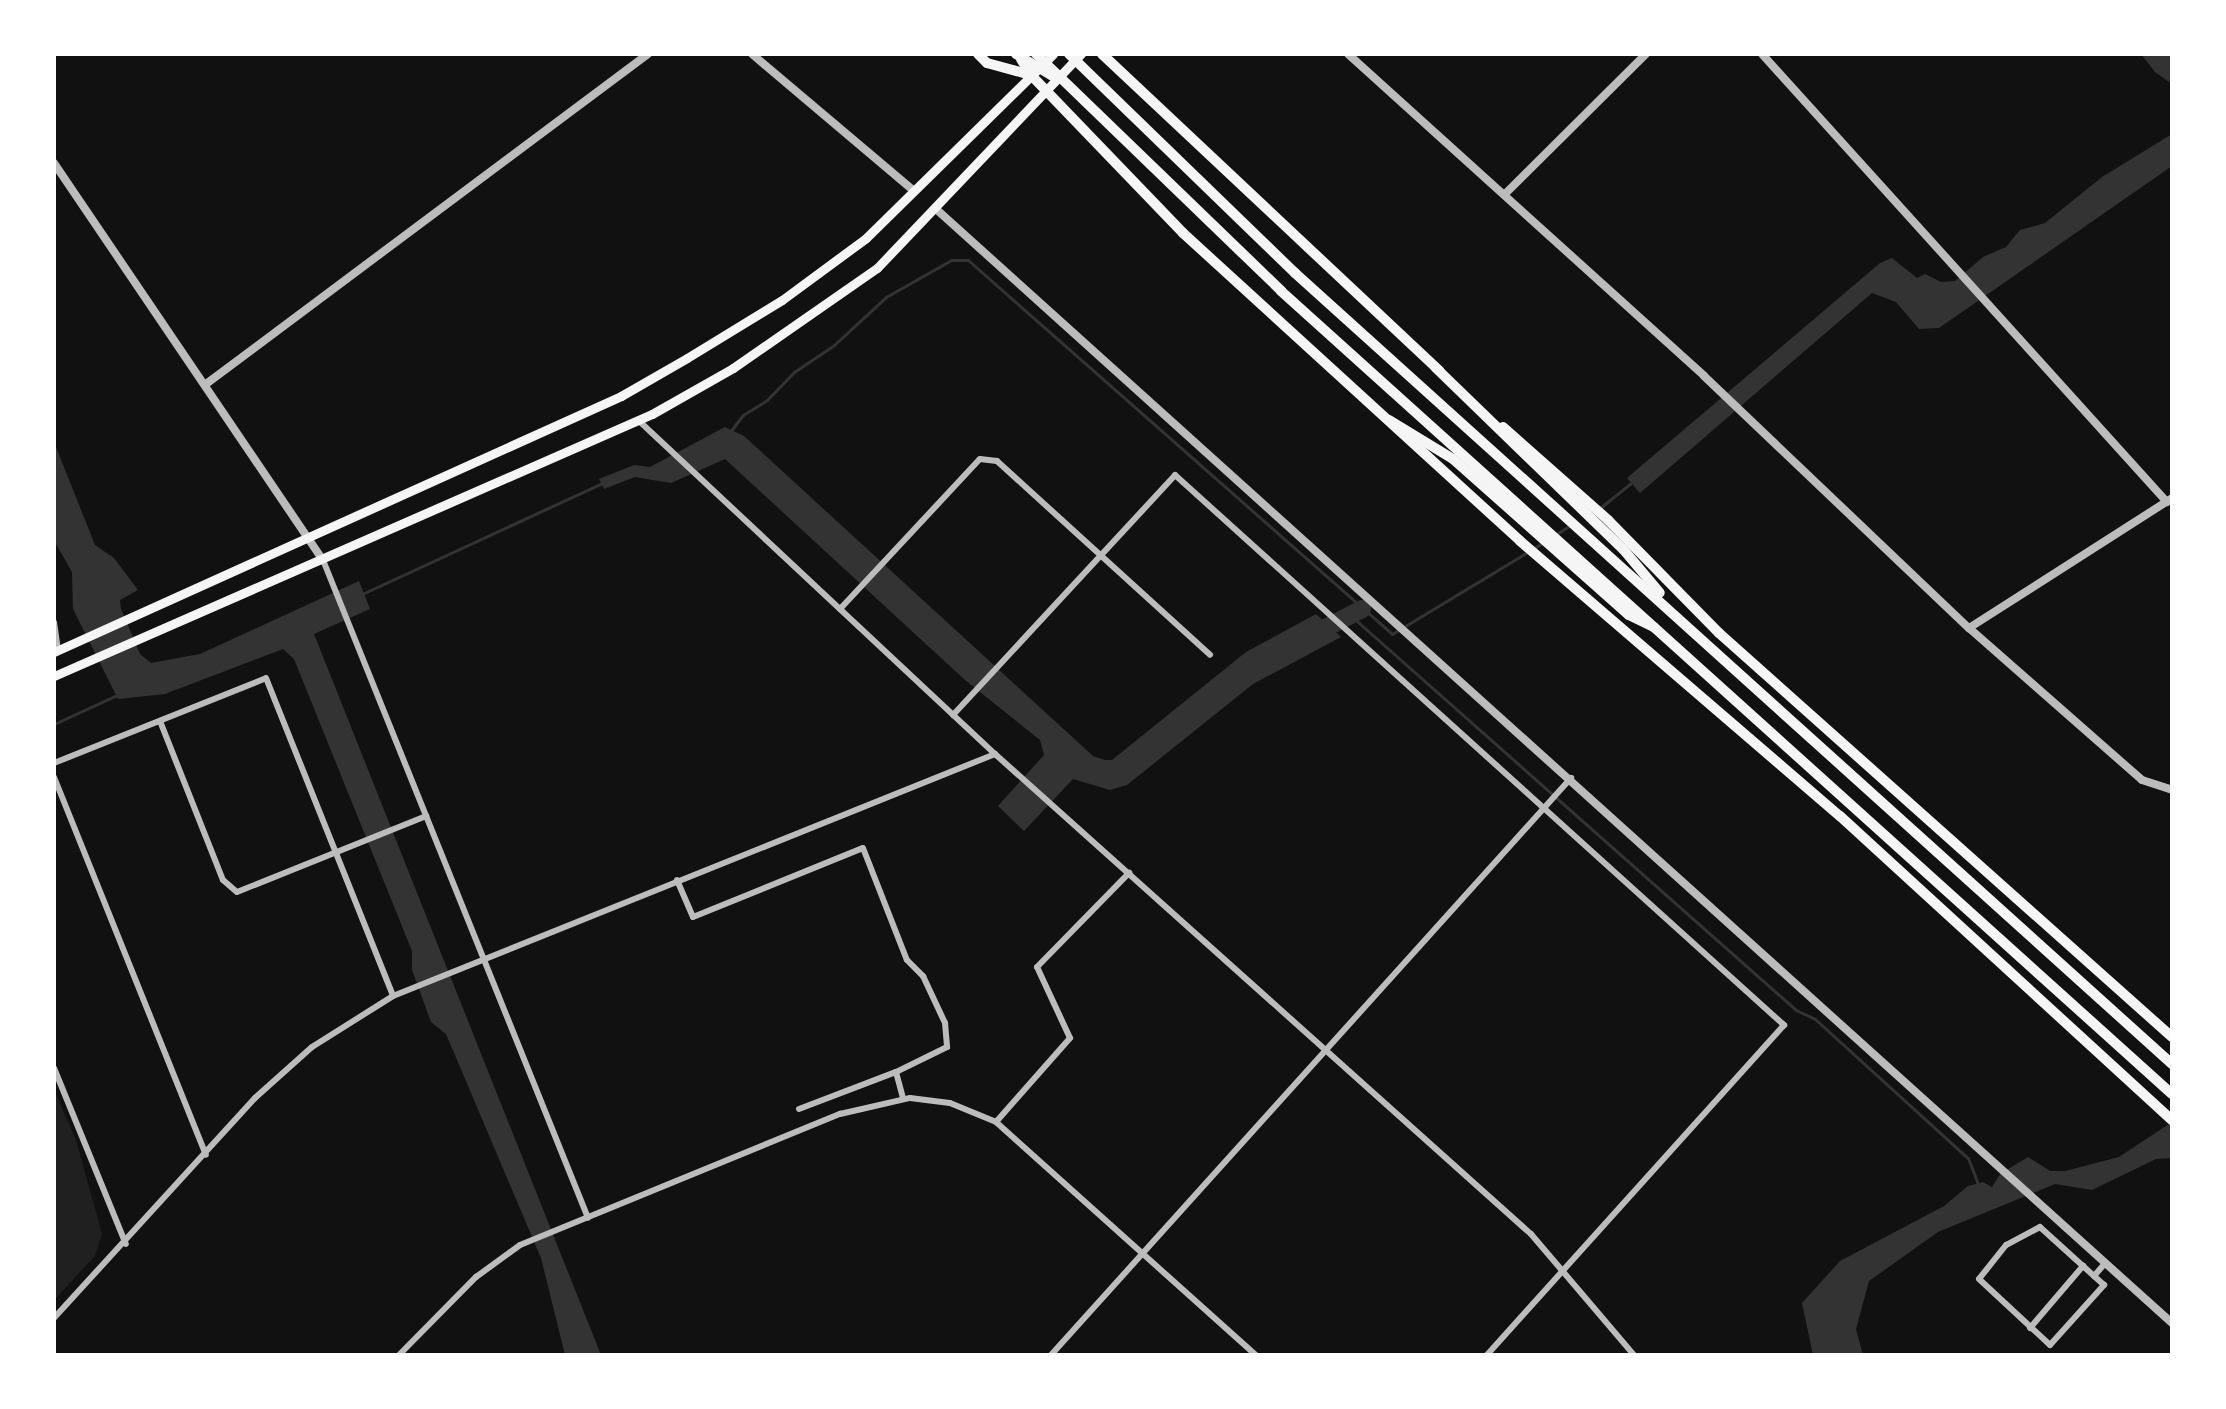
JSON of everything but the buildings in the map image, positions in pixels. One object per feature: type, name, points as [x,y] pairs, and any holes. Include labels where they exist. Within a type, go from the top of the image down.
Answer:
[{"type":"main road","points":[[978,54],[987,63],[1031,75]]},
{"type":"main road","points":[[1017,54],[1031,75],[1183,233],[1520,541],[1840,816],[2170,1118]]},
{"type":"main road","points":[[1017,54],[1075,90]]},
{"type":"main road","points":[[1036,54],[1281,291],[1540,528],[1557,552],[1629,615],[1665,632]]},
{"type":"main road","points":[[56,651],[313,538],[621,396],[687,358],[806,282],[866,238],[1053,54]]},
{"type":"main road","points":[[1071,54],[1295,273],[2172,1064]]},
{"type":"main road","points":[[54,676],[638,420],[790,332],[877,268],[1081,54]]},
{"type":"main road","points":[[1102,54],[1436,368],[1574,505],[1603,523],[1719,633],[2172,1037]]},
{"type":"main road","points":[[1436,368],[1585,498],[1685,624]]},
{"type":"main road","points":[[1389,420],[1453,459],[1540,528],[1568,545],[2172,1094]]},
{"type":"street","points":[[206,384],[648,54]]},
{"type":"street","points":[[752,54],[914,191]]},
{"type":"street","points":[[1348,54],[1506,193],[1704,376],[1969,628],[2142,780],[2171,790]]},
{"type":"street","points":[[1506,193],[1646,54]]},
{"type":"street","points":[[1762,54],[2170,500],[1969,628]]},
{"type":"street","points":[[54,163],[313,538],[588,1218]]},
{"type":"street","points":[[936,209],[1419,640],[2172,1323]]},
{"type":"street","points":[[638,420],[995,754],[1531,1234],[1634,1355]]},
{"type":"street","points":[[840,609],[980,459],[997,461],[1210,655]]},
{"type":"street","points":[[953,715],[1175,475],[1548,803],[1784,1025],[1487,1355]]},
{"type":"street","points":[[54,622],[56,651]]},
{"type":"street","points":[[54,763],[266,678],[393,996]]},
{"type":"street","points":[[160,721],[223,880],[237,892],[426,816]]},
{"type":"street","points":[[54,1318],[126,1244],[255,1098],[312,1047],[393,996],[995,754]]},
{"type":"street","points":[[54,777],[206,1155]]},
{"type":"street","points":[[1051,1355],[1570,780]]},
{"type":"street","points":[[677,880],[693,917],[863,848],[907,960],[923,976],[945,1023],[947,1047],[896,1072],[799,1109]]},
{"type":"street","points":[[996,1122],[1070,1038],[1037,967],[1129,873]]},
{"type":"street","points":[[54,1068],[126,1244]]},
{"type":"street","points":[[896,1072],[903,1098]]},
{"type":"street","points":[[399,1355],[476,1277],[520,1245],[840,1114],[903,1098],[950,1103],[996,1122],[1256,1355]]},
{"type":"street","points":[[2040,1227],[2083,1266],[2104,1285],[2050,1345],[1980,1285],[1980,1273],[2006,1245],[2040,1227]]},
{"type":"street","points":[[2094,1276],[2106,1262]]},
{"type":"street","points":[[2030,1328],[2083,1266]]},
{"type":"shaded area","points":[[2141,54],[2172,54],[2172,84],[2155,72]]},
{"type":"shaded area","points":[[2172,134],[2172,166],[1939,328],[1919,329],[1896,302],[1872,293],[1640,493],[1627,478],[1880,263],[1892,258],[1917,278],[1925,274],[1941,282],[1955,281],[1983,257],[2006,247],[2020,230],[2045,223],[2102,177]]},
{"type":"shaded area","points":[[725,427],[744,436],[1093,756],[1112,760],[1246,652],[1316,614],[1341,637],[1253,684],[1127,785],[1110,790],[1073,779],[1024,831],[998,806],[1044,755],[1040,740],[965,680],[725,459],[671,483],[635,477],[604,489],[599,479],[634,465],[650,467]]},
{"type":"shaded area","points":[[54,442],[95,545],[114,558],[138,590],[120,600],[121,609],[140,654],[151,663],[200,654],[359,581],[370,609],[314,634],[601,1355],[565,1355],[541,1258],[446,1034],[431,1022],[412,970],[412,951],[294,659],[283,649],[165,694],[118,699],[73,609],[72,572],[56,544]]},
{"type":"shaded area","points":[[55,1092],[76,1140],[102,1234],[95,1256],[54,1300]]},
{"type":"shaded area","points":[[2172,1122],[2172,1158],[2156,1159],[2092,1190],[2055,1184],[1938,1232],[1869,1281],[1856,1329],[1863,1355],[1813,1355],[1802,1303],[1840,1261],[1944,1206],[1968,1186],[1983,1182],[1992,1187],[2000,1174],[2028,1157],[2050,1171],[2065,1171],[2119,1157]]},
{"type":"waterway","points":[[730,432],[743,415],[767,400],[794,372],[834,345],[886,297],[951,260],[968,260],[1392,634],[1542,543]]},
{"type":"waterway","points":[[362,594],[602,483]]},
{"type":"waterway","points":[[1600,508],[1631,483]]},
{"type":"waterway","points":[[1555,535],[1569,526]]},
{"type":"waterway","points":[[1308,637],[1362,609]]},
{"type":"waterway","points":[[1350,615],[1796,1010],[1815,1019],[1968,1158],[1978,1184]]},
{"type":"waterway","points":[[54,724],[117,695]]}]
